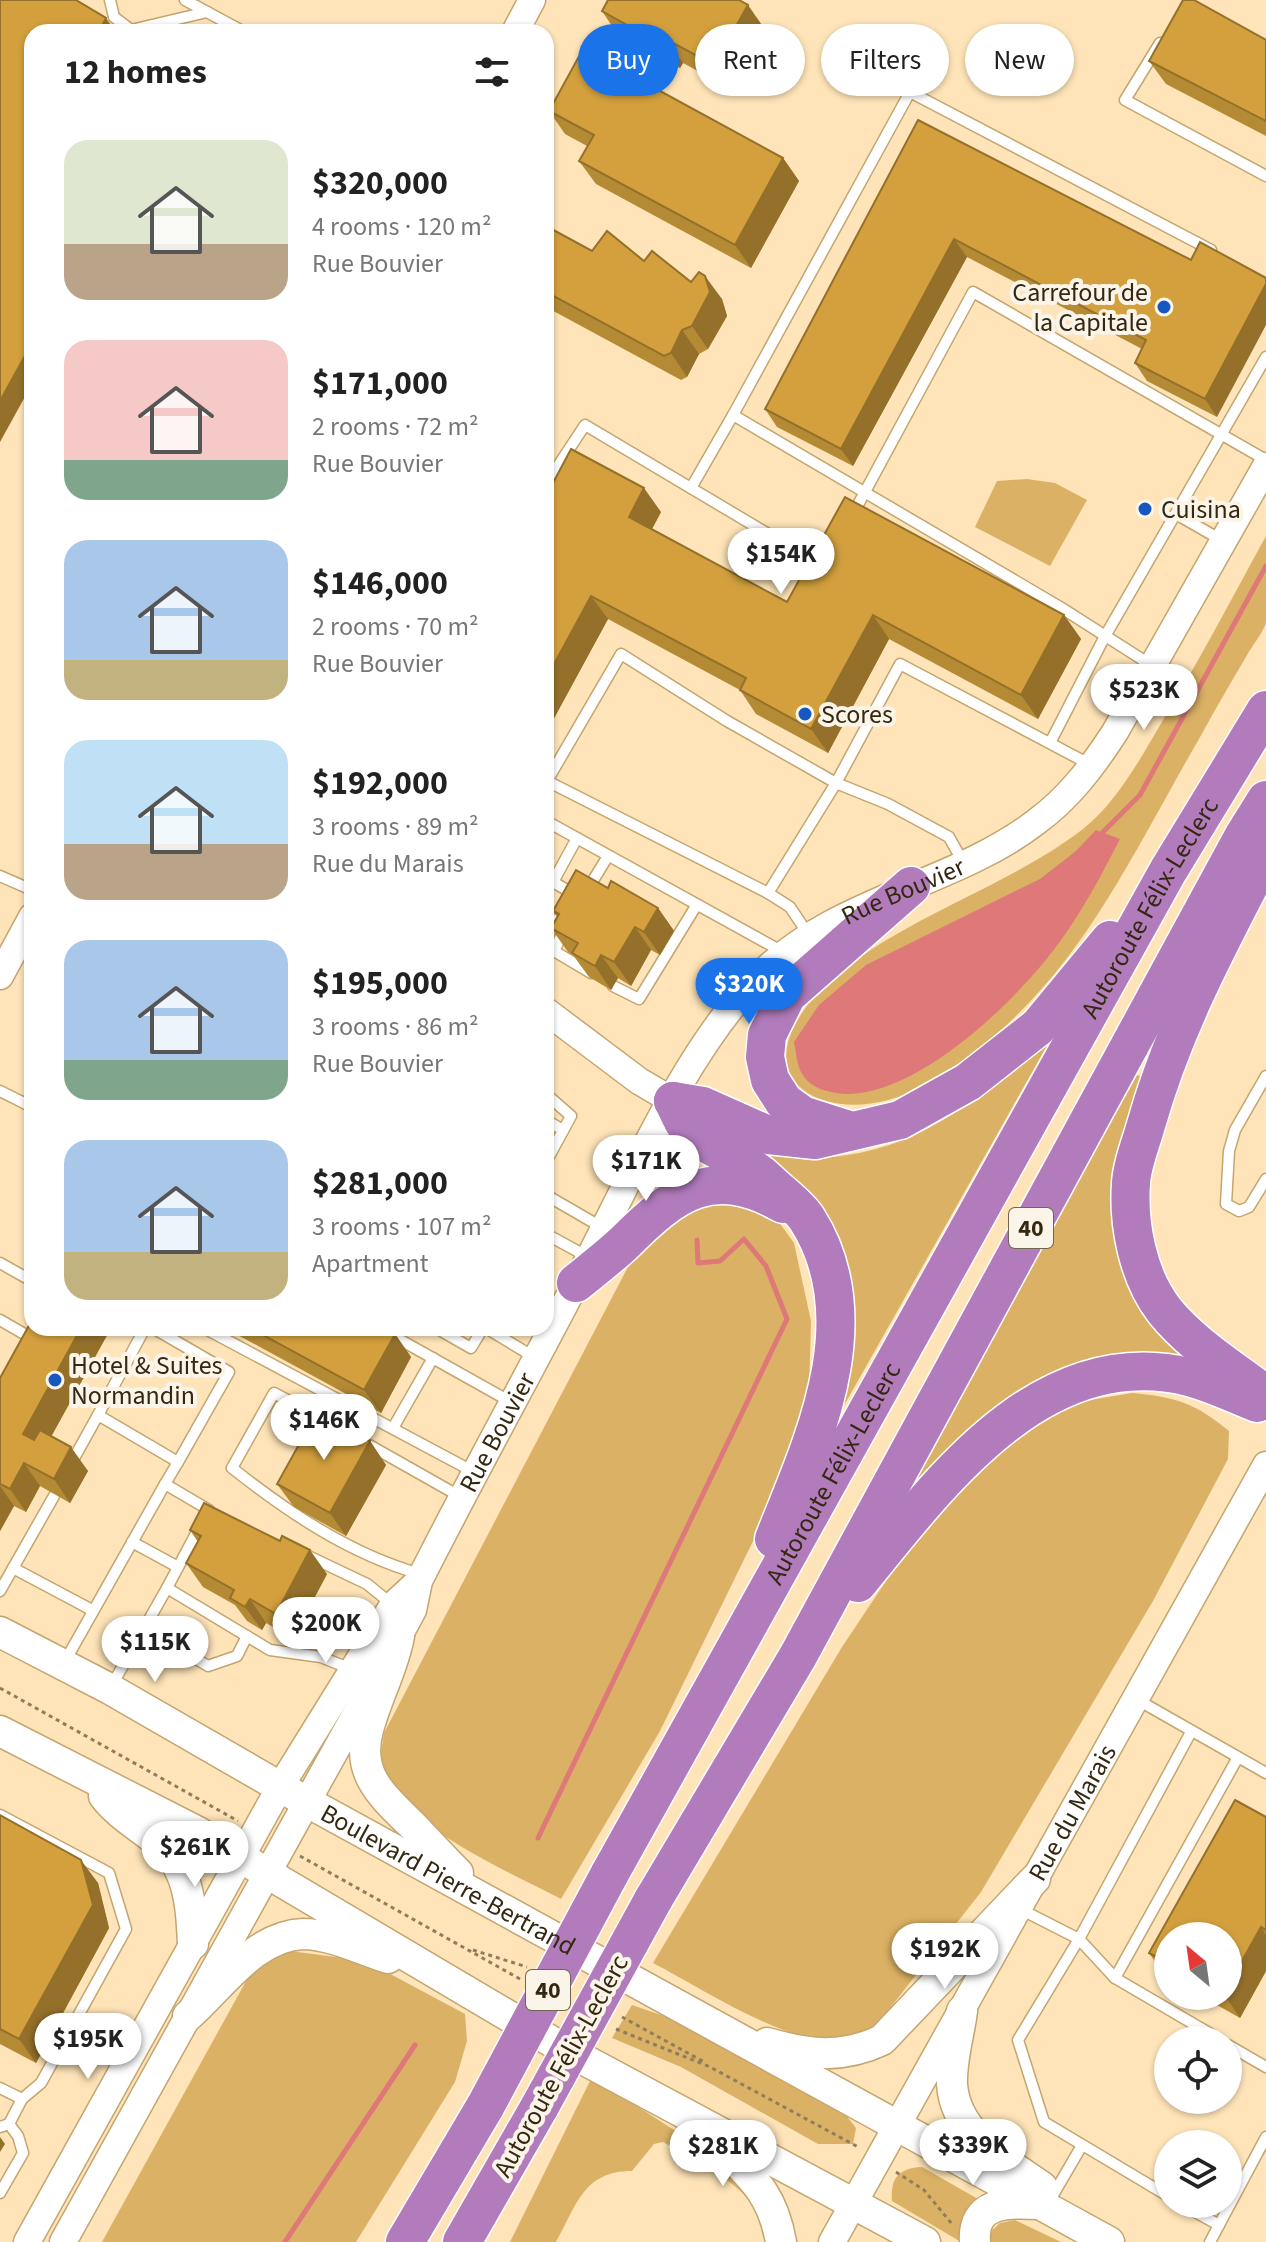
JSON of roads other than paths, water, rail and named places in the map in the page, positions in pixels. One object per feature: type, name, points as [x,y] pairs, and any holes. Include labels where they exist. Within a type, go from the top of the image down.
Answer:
[{"type":"highway","name":"Autoroute Félix-Leclerc","points":[[407,2236],[486,2105],[609,1875],[1168,871],[1266,710]]},
{"type":"highway","name":"Autoroute Félix-Leclerc","points":[[462,2242],[653,1900],[798,1656],[1193,928],[1266,800]]},
{"type":"highway","points":[[1266,853],[1203,975],[1164,1061],[1131,1180],[1131,1228],[1143,1267],[1163,1309],[1200,1344],[1266,1395]]},
{"type":"highway","points":[[673,1101],[703,1106],[768,1135],[815,1140],[856,1133],[900,1120],[968,1082],[1038,1027],[1168,871]]},
{"type":"highway","points":[[856,1133],[802,1115],[784,1102],[770,1080],[765,1057],[767,1035],[787,995],[911,886]]},
{"type":"highway","points":[[673,1101],[691,1132],[753,1166],[806,1217],[825,1256],[831,1283],[834,1357],[818,1424],[708,1697]]},
{"type":"highway","points":[[583,1270],[652,1214],[685,1191],[698,1187],[718,1184],[747,1188],[806,1217]]},
{"type":"highway","points":[[798,1656],[942,1479],[992,1434],[1060,1391],[1095,1377],[1142,1372],[1188,1377],[1266,1406]]},
{"type":"highway","points":[[487,2242],[536,2113]]},
{"type":"main road","name":"Boulevard Pierre-Bertrand","points":[[0,1632],[110,1689],[280,1787],[898,2126],[1046,2200],[1109,2242]]},
{"type":"main road","points":[[399,1636],[395,1656],[368,1728],[365,1757],[368,1774],[376,1791],[391,1808],[478,1895]]},
{"type":"main road","points":[[0,1731],[241,1857],[566,2050],[925,2242]]},
{"type":"main road","points":[[91,1778],[114,1809],[157,1840],[179,1865],[190,1894],[193,1944]]},
{"type":"main road","points":[[730,2034],[799,2052],[854,2053],[882,2040],[1035,1879]]},
{"type":"main road","points":[[188,2016],[249,1955],[276,1938],[306,1934],[431,1971]]},
{"type":"main road","points":[[962,2011],[952,2083],[956,2107],[968,2129],[1046,2200],[1118,2242]]},
{"type":"main road","points":[[694,2119],[756,2182],[775,2211],[781,2242]]},
{"type":"main road","points":[[966,2235],[993,2205],[1046,2200]]},
{"type":"street","points":[[519,24],[532,0]]},
{"type":"street","name":"Rue Bouvier","points":[[554,1321],[673,1101],[727,1013],[759,976],[809,936],[963,862],[1035,823],[1093,766],[1153,666],[1266,463]]},
{"type":"street","points":[[0,976],[24,932]]},
{"type":"street","points":[[554,1017],[639,1081],[673,1101]]},
{"type":"street","name":"Rue Bouvier","points":[[63,2242],[266,1874],[310,1801],[413,1610],[420,1578],[546,1336]]},
{"type":"street","name":"Rue du Marais","points":[[832,2242],[1266,1465]]},
{"type":"street","name":"Rue Bouvier","points":[[27,2242],[280,1787],[393,1605],[420,1578]]},
{"type":"lane","points":[[110,0],[114,17],[123,24]]},
{"type":"lane","points":[[185,0],[229,24]]},
{"type":"lane","points":[[156,24],[207,12]]},
{"type":"lane","points":[[1163,38],[1125,100],[1266,176]]},
{"type":"lane","points":[[691,488],[910,92],[1225,257]]},
{"type":"lane","points":[[843,529],[866,493],[973,292],[1266,463]]},
{"type":"lane","points":[[1051,741],[1104,638],[1266,357]]},
{"type":"lane","points":[[733,415],[1060,607],[1104,638],[1153,666]]},
{"type":"lane","points":[[554,472],[585,425],[821,566],[829,554]]},
{"type":"lane","points":[[1176,514],[1223,541]]},
{"type":"lane","points":[[554,768],[621,654],[727,721],[836,783],[888,804],[949,837],[963,862]]},
{"type":"lane","points":[[768,893],[836,783],[900,664],[1051,741],[1093,766]]},
{"type":"lane","points":[[554,784],[768,893],[790,907],[809,936]]},
{"type":"lane","points":[[554,825],[785,953]]},
{"type":"lane","points":[[554,880],[577,838]]},
{"type":"lane","points":[[577,907],[608,856]]},
{"type":"lane","points":[[0,876],[24,886]]},
{"type":"lane","points":[[554,883],[572,893],[554,924]]},
{"type":"lane","points":[[613,986],[639,999],[696,906]]},
{"type":"lane","points":[[570,920],[554,951],[591,973]]},
{"type":"lane","points":[[1266,1076],[1235,1130],[1226,1204],[1239,1211],[1249,1207],[1266,1179]]},
{"type":"lane","points":[[0,1091],[24,1103]]},
{"type":"lane","points":[[554,1101],[571,1116],[554,1147]]},
{"type":"lane","points":[[554,1125],[563,1130]]},
{"type":"lane","points":[[554,1200],[604,1229]]},
{"type":"lane","points":[[554,1242],[583,1270]]},
{"type":"lane","points":[[0,1263],[24,1276]]},
{"type":"lane","points":[[0,1320],[24,1328]]},
{"type":"lane","points":[[20,1348],[26,1336]]},
{"type":"lane","points":[[73,1460],[141,1336]]},
{"type":"lane","points":[[63,1665],[229,1372],[167,1336]]},
{"type":"lane","points":[[219,1336],[475,1472]]},
{"type":"lane","points":[[393,1336],[511,1402]]},
{"type":"lane","points":[[450,1336],[471,1348],[479,1336]]},
{"type":"lane","points":[[498,1336],[534,1357]]},
{"type":"lane","points":[[393,1428],[433,1358]]},
{"type":"lane","points":[[341,1429],[274,1393],[232,1468],[286,1510],[384,1564],[420,1578]]},
{"type":"lane","points":[[98,1415],[178,1462]]},
{"type":"lane","points":[[355,1436],[461,1497]]},
{"type":"lane","points":[[165,1484],[224,1516]]},
{"type":"lane","points":[[0,1591],[54,1496]]},
{"type":"lane","points":[[110,1689],[209,1510]]},
{"type":"lane","points":[[132,1542],[178,1567]]},
{"type":"lane","points":[[295,1550],[367,1584],[393,1605]]},
{"type":"lane","points":[[13,1568],[92,1610]]},
{"type":"lane","points":[[167,1588],[270,1650],[321,1657],[353,1670]]},
{"type":"lane","points":[[144,1628],[208,1666],[237,1656],[247,1636]]},
{"type":"lane","points":[[1136,1699],[1266,1773]]},
{"type":"lane","points":[[1154,2188],[1044,2122],[1018,2040],[1079,1939],[1191,1732]]},
{"type":"lane","points":[[1115,1978],[1237,1759]]},
{"type":"lane","points":[[0,1815],[109,1873],[126,1929],[41,2083],[22,2099],[4,2125],[18,2136],[23,2153],[0,2193]]},
{"type":"lane","points":[[1020,1909],[1079,1939],[1115,1978],[1197,2026]]},
{"type":"lane","points":[[1242,2053],[1266,2067]]},
{"type":"lane","points":[[0,2088],[22,2099]]},
{"type":"lane","points":[[1210,2242],[1266,2137]]},
{"type":"lane","points":[[1046,2200],[1081,2147]]},
{"type":"lane","points":[[1206,2218],[1219,2225]]},
{"type":"waterway","points":[[1099,836],[1140,795],[1266,566]]},
{"type":"waterway","points":[[538,1838],[787,1319],[766,1266],[744,1239],[720,1261],[698,1263],[697,1240]]},
{"type":"waterway","points":[[285,2242],[415,2045]]},
{"type":"place","name":"Carrefour de la Capitale","points":[[1164,307]]},
{"type":"place","name":"Cuisina","points":[[1145,509]]},
{"type":"place","name":"Scores","points":[[805,714]]},
{"type":"place","name":"Hotel & Suites Normandin","points":[[55,1380]]}]
